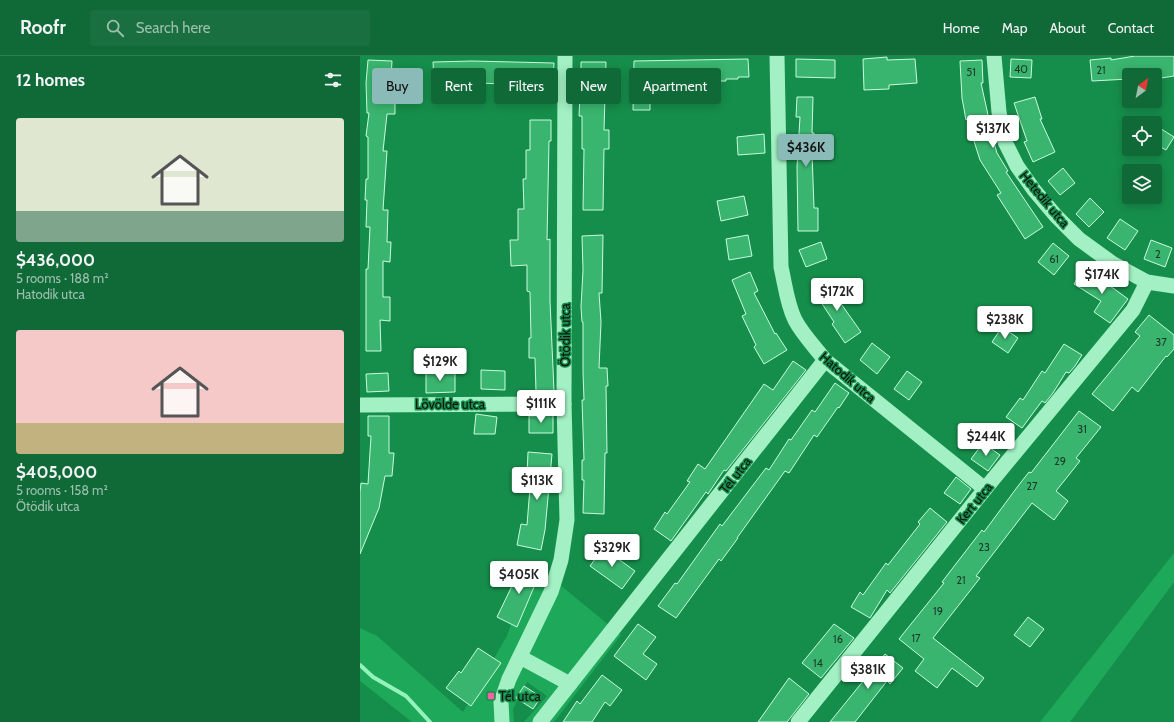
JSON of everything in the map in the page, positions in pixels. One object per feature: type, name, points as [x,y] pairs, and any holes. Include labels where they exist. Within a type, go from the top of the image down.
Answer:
[{"type":"street","name":"Ötödik utca","points":[[502,722],[501,702],[509,680],[551,592],[561,560],[567,520],[564,404],[565,56]]},
{"type":"street","name":"Hatodik utca","points":[[777,56],[781,267],[788,301],[795,320],[807,339],[826,360],[985,489]]},
{"type":"street","name":"Hetedik utca","points":[[994,56],[999,112],[1005,142],[1017,166],[1056,216],[1079,238],[1112,263],[1147,282]]},
{"type":"street","points":[[1147,282],[1174,286]]},
{"type":"street","name":"Kert utca","points":[[798,722],[985,489],[1133,310],[1147,282]]},
{"type":"street","name":"Tél utca","points":[[540,722],[826,360]]},
{"type":"street","name":"Lövölde utca","points":[[360,405],[564,404]]},
{"type":"street","points":[[520,657],[570,684]]},
{"type":"green space","points":[[1174,553],[1174,582],[1070,722],[1040,722]]},
{"type":"green space","points":[[532,562],[621,635],[554,722],[524,722],[547,696],[527,682],[513,709],[514,722],[412,722],[360,681],[360,628],[377,636],[463,712],[507,636]]},
{"type":"building","points":[[1135,56],[1174,56],[1174,76],[1162,78],[1162,68],[1122,68],[1122,79],[1092,81],[1090,60],[1111,58],[1111,60]]},
{"type":"building","points":[[887,57],[887,60],[915,59],[917,83],[889,85],[889,89],[864,90],[863,59]]},
{"type":"building","points":[[748,59],[749,77],[738,77],[738,79],[726,79],[726,81],[721,81],[721,68],[634,68],[634,61]]},
{"type":"building","points":[[796,59],[835,60],[835,78],[796,77]]},
{"type":"building","points":[[1011,59],[1032,60],[1031,78],[1010,77]]},
{"type":"building","points":[[368,60],[392,61],[392,68],[372,68],[372,104],[395,104],[395,114],[387,114],[383,151],[387,151],[383,210],[388,210],[387,242],[391,242],[390,262],[383,261],[383,297],[390,297],[390,321],[380,320],[381,351],[366,351],[366,269],[368,269],[370,227],[366,227],[367,200],[365,200],[366,179],[368,179],[368,137],[366,136],[369,113],[367,113],[366,83]]},
{"type":"building","points":[[982,60],[983,83],[981,83],[988,115],[986,116],[997,153],[1008,171],[1006,172],[1043,227],[1025,239],[997,195],[1001,193],[980,160],[967,119],[966,120],[962,98],[960,61]]},
{"type":"building","points":[[472,61],[554,63],[554,68],[494,68],[494,84],[486,83],[486,68],[433,68],[433,62]]},
{"type":"building","points":[[581,62],[606,62],[606,68],[581,68]]},
{"type":"building","points":[[797,97],[813,97],[812,133],[814,133],[812,153],[814,208],[818,208],[818,231],[798,231],[797,167],[800,117],[796,117]]},
{"type":"building","points":[[1035,97],[1042,119],[1040,119],[1055,152],[1033,162],[1024,142],[1027,141],[1014,103]]},
{"type":"building","points":[[580,104],[605,104],[604,130],[609,130],[609,149],[604,149],[603,210],[583,210],[584,149],[582,149],[582,116],[579,116]]},
{"type":"building","points":[[633,104],[650,104],[650,110],[633,110]]},
{"type":"building","points":[[530,120],[551,120],[551,141],[549,141],[547,240],[550,239],[550,301],[554,391],[536,392],[535,358],[529,358],[529,338],[531,338],[530,292],[527,291],[527,265],[511,266],[510,240],[518,240],[518,209],[524,209],[523,179],[526,179],[526,150],[530,150]]},
{"type":"building","points":[[1162,129],[1174,137],[1166,150],[1162,148]]},
{"type":"building","points":[[764,134],[765,153],[738,155],[737,137]]},
{"type":"building","points":[[1063,168],[1075,183],[1060,195],[1048,181]]},
{"type":"building","points":[[744,196],[748,215],[721,221],[717,201]]},
{"type":"building","points":[[1090,198],[1104,212],[1089,227],[1076,214]]},
{"type":"building","points":[[1120,219],[1138,231],[1125,250],[1107,238]]},
{"type":"building","points":[[603,235],[602,293],[599,293],[601,322],[599,368],[607,368],[608,386],[606,386],[607,453],[605,453],[604,514],[583,513],[584,480],[582,480],[582,460],[584,460],[582,400],[584,400],[583,322],[581,307],[583,270],[582,236]]},
{"type":"building","points":[[748,235],[752,256],[729,260],[726,239]]},
{"type":"building","points":[[1151,240],[1172,248],[1165,267],[1144,259]]},
{"type":"building","points":[[821,242],[827,259],[806,267],[799,250]]},
{"type":"building","points":[[1053,243],[1069,256],[1054,275],[1038,262]]},
{"type":"building","points":[[1084,267],[1128,299],[1110,323],[1094,312],[1101,301],[1074,284]]},
{"type":"building","points":[[750,272],[758,291],[754,293],[775,334],[776,333],[787,350],[764,364],[754,347],[756,345],[742,316],[746,314],[732,280]]},
{"type":"building","points":[[828,281],[837,298],[861,332],[845,343],[832,324],[834,322],[813,290]]},
{"type":"building","points":[[1149,315],[1174,335],[1174,349],[1167,357],[1166,356],[1138,392],[1132,387],[1113,411],[1092,394],[1140,336],[1135,332]]},
{"type":"building","points":[[1002,327],[1018,338],[1008,353],[992,342]]},
{"type":"building","points":[[872,343],[890,357],[877,374],[860,360]]},
{"type":"building","points":[[1064,344],[1082,355],[1069,373],[1066,372],[1045,403],[1042,401],[1022,428],[1006,417],[1020,398],[1023,400],[1042,371],[1045,373]]},
{"type":"building","points":[[793,361],[806,370],[726,471],[724,470],[708,494],[706,492],[671,541],[654,529],[665,512],[667,514],[690,482],[687,481],[698,464],[705,469],[764,384],[773,390]]},
{"type":"building","points":[[481,370],[505,371],[505,390],[481,389]]},
{"type":"building","points":[[426,371],[455,371],[455,392],[426,393]]},
{"type":"building","points":[[907,371],[922,382],[909,400],[894,389]]},
{"type":"building","points":[[388,373],[389,391],[367,392],[366,374]]},
{"type":"building","points":[[835,383],[849,393],[839,408],[838,407],[817,437],[814,435],[789,473],[785,471],[721,561],[719,559],[676,618],[658,606],[675,583],[677,584],[720,524],[722,526],[766,468],[769,470],[789,439],[791,440],[812,410],[815,412]]},
{"type":"building","points":[[1079,411],[1101,427],[1076,458],[1080,461],[1056,491],[1068,501],[1054,520],[1032,503],[976,576],[980,578],[933,638],[984,678],[977,687],[952,668],[937,688],[915,671],[924,659],[899,639],[944,583],[942,582],[982,530],[984,532],[1018,486],[1029,472],[1031,473]]},
{"type":"building","points":[[476,414],[497,417],[495,434],[474,434]]},
{"type":"building","points":[[553,415],[553,433],[529,433],[529,416]]},
{"type":"building","points":[[368,416],[389,416],[389,453],[394,453],[392,476],[385,476],[379,508],[360,554],[360,492],[361,483],[368,484],[371,436],[368,436]]},
{"type":"building","points":[[983,443],[1000,455],[988,471],[971,459]]},
{"type":"building","points":[[528,452],[552,454],[545,530],[541,550],[517,545],[521,524],[527,525],[531,475],[527,475]]},
{"type":"building","points":[[956,477],[971,489],[960,504],[944,493]]},
{"type":"building","points":[[930,508],[947,522],[890,593],[887,590],[870,618],[851,607],[860,592],[863,595],[886,563],[888,565],[920,524],[918,522]]},
{"type":"building","points":[[603,548],[635,571],[622,589],[590,566]]},
{"type":"building","points":[[518,564],[540,573],[517,627],[497,617],[512,586],[510,585]]},
{"type":"building","points":[[1028,617],[1044,629],[1030,647],[1014,635]]},
{"type":"building","points":[[638,624],[656,637],[643,654],[657,664],[646,680],[614,656]]},
{"type":"building","points":[[834,624],[854,638],[821,678],[802,663]]},
{"type":"building","points":[[478,648],[501,663],[471,706],[446,688],[459,671],[461,673]]},
{"type":"building","points":[[885,654],[903,668],[890,684],[887,681],[855,722],[830,722]]},
{"type":"building","points":[[602,675],[622,690],[610,706],[605,702],[592,722],[563,722],[577,701],[580,704]]},
{"type":"building","points":[[789,678],[809,694],[787,722],[758,722]]},
{"type":"building","points":[[524,686],[541,697],[533,709],[516,698]]},
{"type":"waterway","points":[[360,665],[373,677],[406,696],[430,722]]},
{"type":"place","name":"Tél utca","points":[[491,696]]}]
